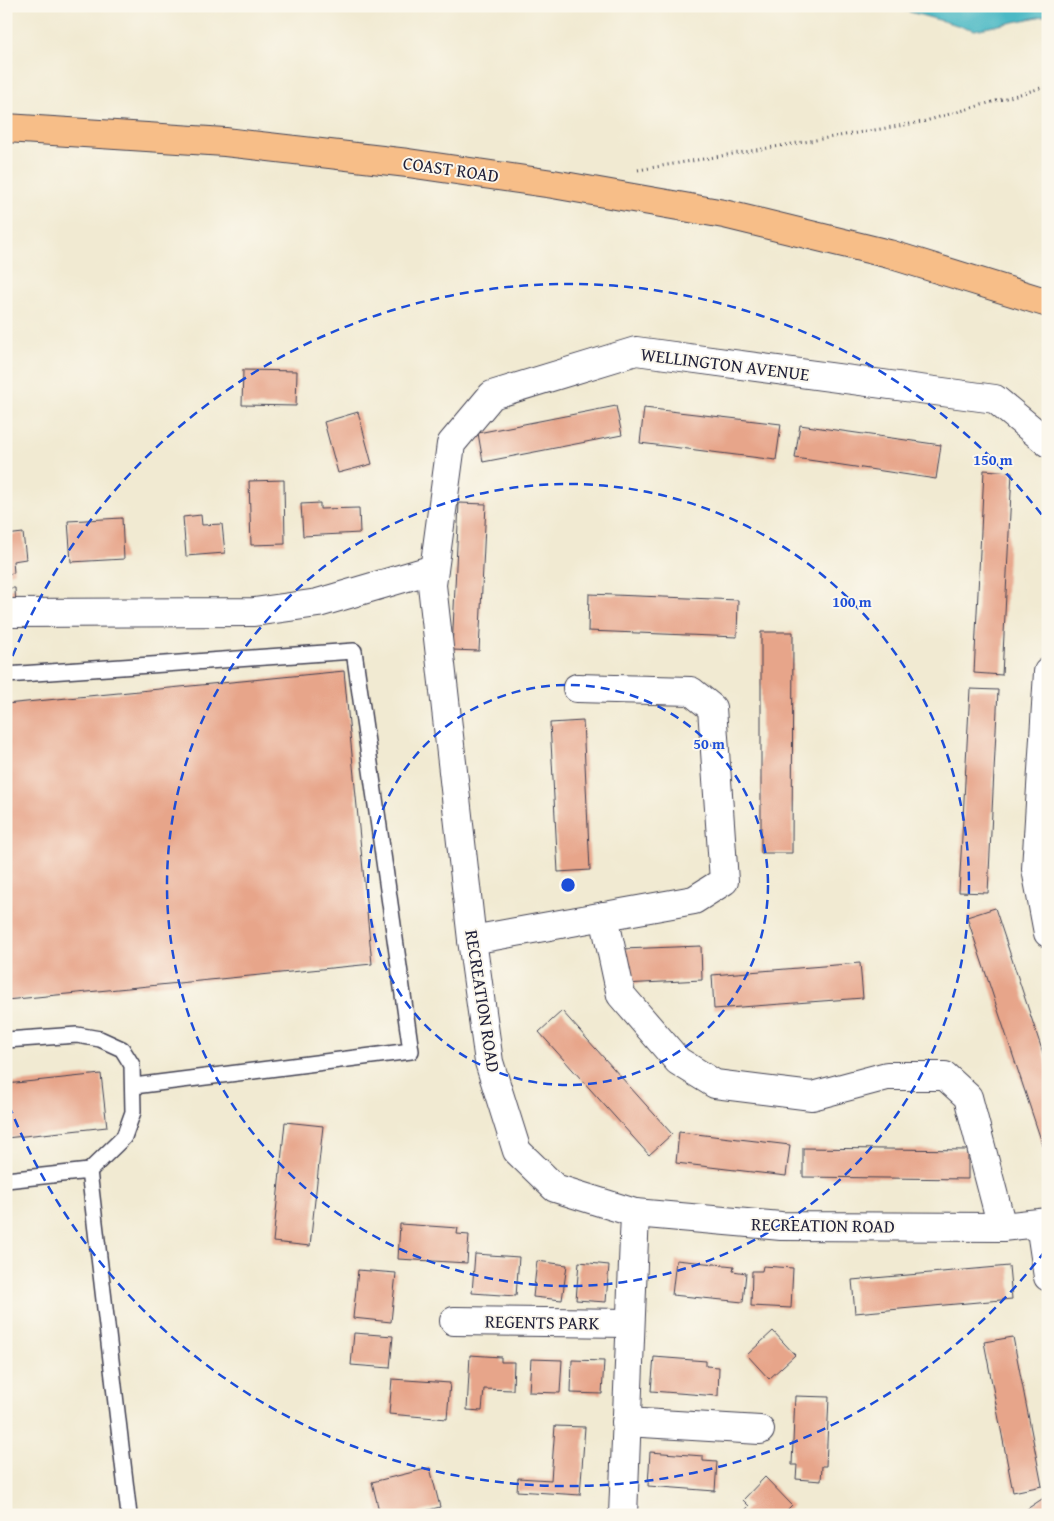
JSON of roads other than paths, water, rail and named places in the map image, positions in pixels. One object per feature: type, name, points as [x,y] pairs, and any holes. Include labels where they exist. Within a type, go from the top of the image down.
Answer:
[{"type":"main road","name":"COAST ROAD","points":[[6,128],[225,142],[428,165],[554,184],[724,214],[889,254],[1048,303]]},
{"type":"street","name":"WELLINGTON AVENUE","points":[[434,569],[451,444],[492,395],[636,351],[995,400],[1048,443]]},
{"type":"street","points":[[6,614],[254,612],[318,603],[434,569]]},
{"type":"street","name":"RECREATION ROAD","points":[[434,569],[432,585],[472,940],[489,1062],[517,1151],[555,1188],[635,1213],[781,1226],[1002,1227],[1044,1223]]},
{"type":"street","points":[[1047,927],[1036,869],[1048,672]]},
{"type":"street","points":[[472,940],[694,900],[724,881],[712,708],[691,691],[577,688]]},
{"type":"street","points":[[604,916],[621,995],[678,1061],[715,1084],[812,1096],[886,1076],[945,1076],[968,1097],[1002,1227]]},
{"type":"street","points":[[623,1515],[635,1213]]},
{"type":"street","points":[[1044,1223],[1048,1277]]},
{"type":"street","name":"REGENTS PARK","points":[[454,1321],[630,1323]]},
{"type":"street","points":[[626,1422],[760,1430]]},
{"type":"lane","points":[[6,674],[354,651],[411,1051],[134,1086]]},
{"type":"lane","points":[[6,1040],[77,1035],[100,1039],[122,1049],[132,1065],[134,1086],[133,1112],[124,1138],[89,1171],[6,1180]]},
{"type":"lane","points":[[89,1171],[129,1515]]},
{"type":"water","points":[[888,6],[1048,6],[1048,15],[975,30]]}]
